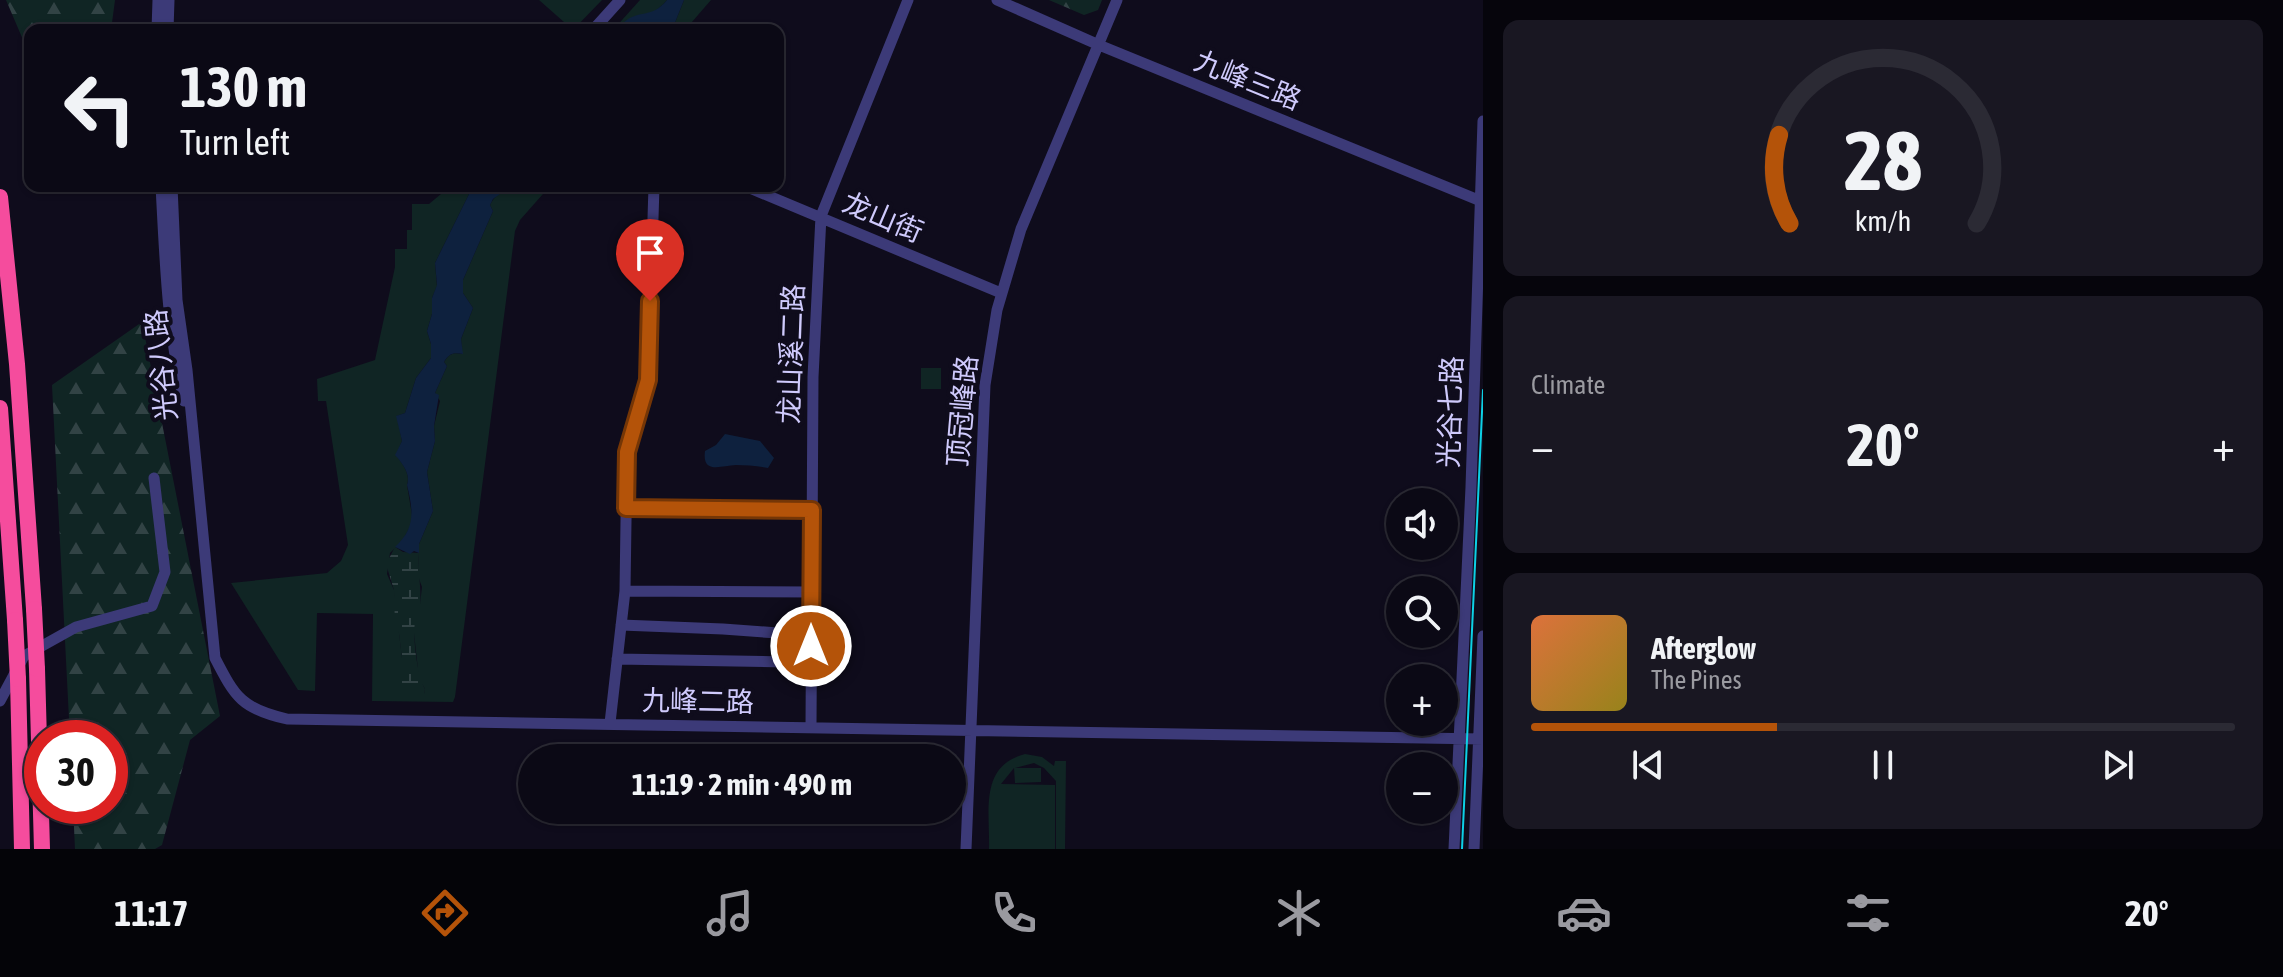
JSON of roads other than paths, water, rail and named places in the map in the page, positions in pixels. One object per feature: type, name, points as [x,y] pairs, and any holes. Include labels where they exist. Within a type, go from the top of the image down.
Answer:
[{"type":"highway","points":[[0,197],[18,378],[34,609],[42,849]]},
{"type":"highway","points":[[0,408],[18,679],[22,849]]},
{"type":"street","points":[[157,24],[158,0]]},
{"type":"street","points":[[168,24],[169,0]]},
{"type":"street","points":[[598,24],[620,0]]},
{"type":"street","name":"龙山溪二路","points":[[811,726],[813,377],[821,216],[908,0]]},
{"type":"street","name":"九峰三路","points":[[997,0],[1099,45],[1482,201]]},
{"type":"street","name":"顶冠峰路","points":[[966,849],[985,385],[1001,293],[1021,229],[1117,0]]},
{"type":"street","name":"光谷七路","points":[[1454,849],[1483,121]]},
{"type":"street","name":"光谷八路","points":[[161,192],[167,301],[177,372],[192,433]]},
{"type":"street","name":"光谷八路","points":[[172,192],[177,300],[192,433]]},
{"type":"street","points":[[610,723],[625,591],[627,452],[648,380],[654,192]]},
{"type":"street","name":"龙山街","points":[[760,192],[1001,293]]},
{"type":"street","name":"九峰二路","points":[[192,433],[215,658],[232,691],[258,712],[287,719],[1481,738]]},
{"type":"street","points":[[0,701],[24,656],[76,627],[152,606],[165,572],[154,478]]},
{"type":"street","points":[[626,508],[812,510]]},
{"type":"street","points":[[625,591],[812,592]]},
{"type":"street","points":[[617,659],[786,662],[793,658],[795,639],[791,634],[621,625]]},
{"type":"street","points":[[1474,849],[1483,636]]},
{"type":"water","points":[[667,0],[684,0],[674,24],[623,24],[634,16],[661,6]]},
{"type":"water","points":[[470,192],[503,192],[490,205],[493,211],[463,280],[463,293],[473,308],[461,339],[463,354],[452,354],[446,359],[444,362],[447,366],[435,393],[439,395],[435,441],[427,472],[433,511],[419,544],[419,553],[414,551],[410,554],[395,547],[407,533],[411,518],[407,473],[395,455],[402,441],[396,416],[405,413],[416,378],[431,358],[427,331],[437,285],[435,263]]},
{"type":"water","points":[[725,434],[760,441],[774,458],[768,468],[709,466],[705,451],[716,445]]},
{"type":"tram line","points":[[1462,849],[1483,390]]}]
